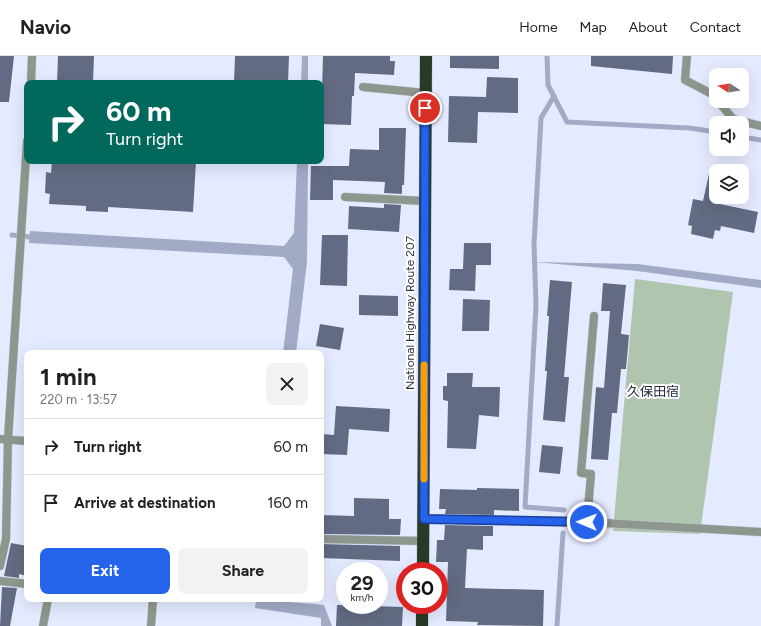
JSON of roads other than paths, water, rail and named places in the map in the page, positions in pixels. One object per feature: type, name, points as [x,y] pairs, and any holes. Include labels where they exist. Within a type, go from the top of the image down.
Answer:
[{"type":"highway","name":"National Highway Route 207","points":[[423,562],[426,56]]},
{"type":"highway","points":[[422,614],[422,626]]},
{"type":"street","points":[[31,80],[32,56]]},
{"type":"street","points":[[687,56],[685,80],[709,92]]},
{"type":"street","points":[[364,87],[425,93]]},
{"type":"street","points":[[724,108],[733,119],[761,126]]},
{"type":"street","points":[[0,566],[6,539],[4,439],[25,164]]},
{"type":"street","points":[[345,197],[425,201]]},
{"type":"street","points":[[587,522],[591,474],[581,473],[594,316]]},
{"type":"street","points":[[4,439],[24,441]]},
{"type":"street","points":[[424,519],[587,522],[761,532]]},
{"type":"street","points":[[324,539],[423,542]]},
{"type":"street","points":[[0,581],[24,584]]},
{"type":"street","points":[[44,626],[48,602]]},
{"type":"street","points":[[151,626],[153,602]]},
{"type":"water","points":[[302,56],[308,56],[308,80],[301,80]]},
{"type":"water","points":[[297,164],[308,164],[307,262],[296,350],[283,350],[293,269],[284,257],[29,243],[30,231],[284,246],[294,233]]},
{"type":"water","points":[[534,262],[638,264],[761,280],[761,288],[637,271]]},
{"type":"water","points":[[256,602],[290,602],[324,605],[332,626],[321,626],[321,618],[255,608]]},
{"type":"waterway","points":[[547,56],[548,85],[567,122],[689,128],[709,131]]},
{"type":"waterway","points":[[554,96],[541,118],[534,244],[536,305],[525,507],[564,510]]},
{"type":"waterway","points":[[749,138],[761,140]]},
{"type":"waterway","points":[[12,235],[30,237]]},
{"type":"waterway","points":[[557,626],[563,533]]},
{"type":"district","name":"久保田宿","points":[[653,391]]}]
